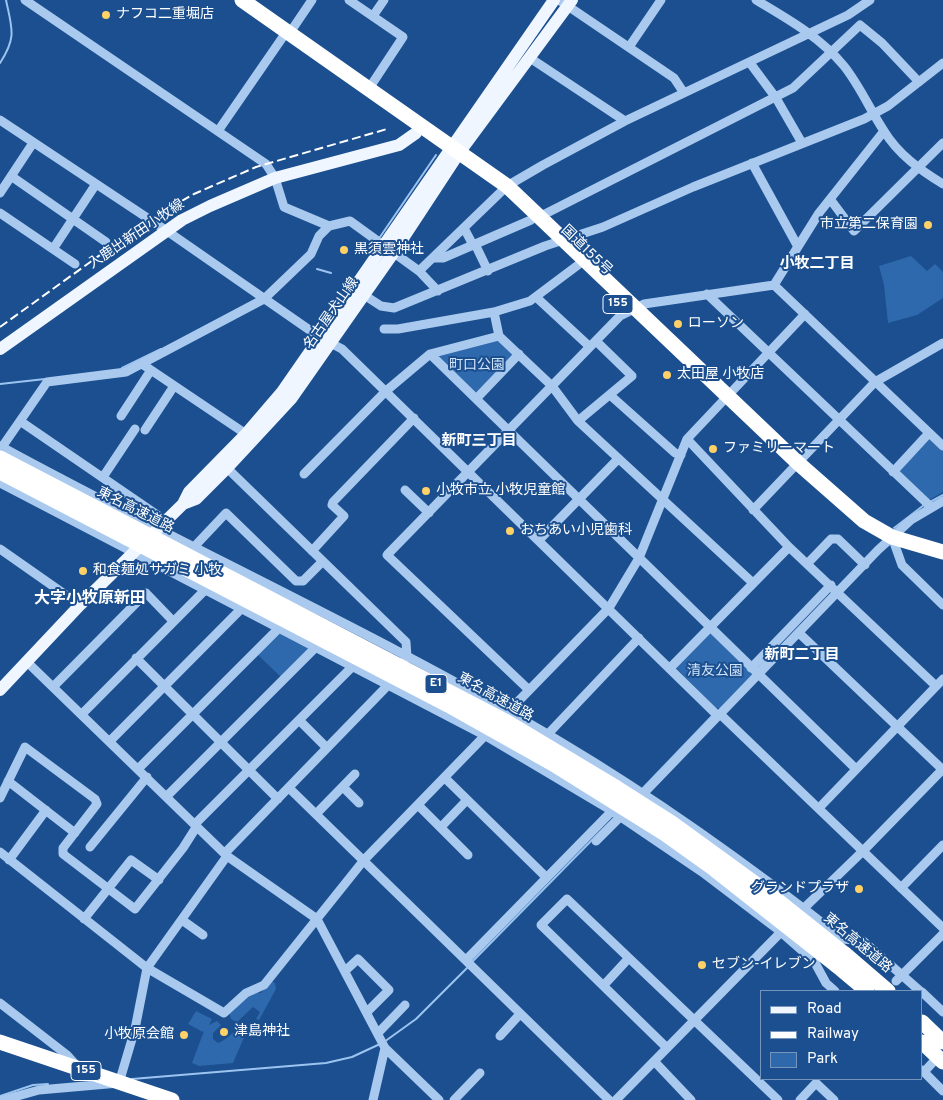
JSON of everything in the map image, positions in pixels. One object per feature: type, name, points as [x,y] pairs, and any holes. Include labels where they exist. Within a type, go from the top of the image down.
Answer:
[{"type":"highway","name":"国道155号","points":[[242,0],[368,90],[452,154],[504,189],[859,527],[891,542],[943,559]]},
{"type":"highway","name":"国道155号","points":[[291,35],[306,50],[360,93],[416,133],[452,154]]},
{"type":"highway","name":"国道155号","points":[[559,242],[578,266],[630,310]]},
{"type":"highway","name":"東名高速道路","points":[[1,450],[454,693],[617,788],[679,828],[771,895],[840,960],[866,990]]},
{"type":"highway","name":"東名高速道路","points":[[0,472],[448,705],[553,764],[665,834],[840,960],[895,982]]},
{"type":"highway","name":"国道155号","points":[[891,542],[943,552]]},
{"type":"highway","points":[[923,1023],[943,1042]]},
{"type":"highway","name":"155","points":[[0,1042],[172,1100]]},
{"type":"highway","points":[[923,1043],[939,1061]]},
{"type":"highway","name":"155","points":[[0,1051],[145,1100]]},
{"type":"main road","name":"名古屋犬山線","points":[[0,690],[80,605],[183,504],[196,498],[280,413],[325,341],[389,249],[554,0]]},
{"type":"main road","name":"名古屋犬山線","points":[[452,154],[530,58],[566,2]]},
{"type":"main road","name":"入鹿出新田小牧線","points":[[0,349],[182,220],[232,195],[275,178],[399,146],[416,133]]},
{"type":"main road","name":"名古屋犬山線","points":[[183,504],[188,492],[246,434],[364,295],[389,249]]},
{"type":"street","points":[[25,0],[266,164],[275,178],[284,207],[328,226]]},
{"type":"street","points":[[218,131],[291,35],[312,0]]},
{"type":"street","points":[[349,0],[403,38],[368,90]]},
{"type":"street","points":[[373,16],[384,0]]},
{"type":"street","points":[[629,47],[661,0]]},
{"type":"street","points":[[756,0],[810,34],[832,52],[845,68],[884,131],[918,168],[943,184]]},
{"type":"street","points":[[419,271],[504,189],[624,120],[810,34],[848,15],[870,0]]},
{"type":"street","points":[[566,2],[674,78],[684,93]]},
{"type":"street","points":[[848,15],[882,43],[919,82]]},
{"type":"street","points":[[433,258],[443,258],[535,219],[776,98],[793,88],[860,26]]},
{"type":"street","points":[[530,58],[624,120]]},
{"type":"street","points":[[750,63],[776,98],[802,143]]},
{"type":"street","points":[[364,295],[381,306],[394,308],[559,242],[604,228],[752,163],[874,114],[943,63]]},
{"type":"street","points":[[0,120],[33,144],[167,230],[325,341],[342,349],[670,668],[943,928]]},
{"type":"street","points":[[774,285],[798,245],[830,199],[884,131]]},
{"type":"street","points":[[830,199],[854,231],[943,143]]},
{"type":"street","points":[[2,186],[33,144]]},
{"type":"street","points":[[752,163],[798,245]]},
{"type":"street","points":[[11,176],[106,242]]},
{"type":"street","points":[[53,249],[96,184]]},
{"type":"street","points":[[0,213],[75,264]]},
{"type":"street","points":[[162,525],[1,450],[47,382],[126,372],[264,299],[311,254],[318,236],[328,226],[350,221],[419,271],[438,291]]},
{"type":"street","points":[[464,228],[488,271]]},
{"type":"street","points":[[384,329],[398,329],[494,312],[530,301],[578,266]]},
{"type":"street","points":[[529,690],[388,555],[593,344],[630,310],[644,304],[774,285]]},
{"type":"street","points":[[774,285],[943,446]]},
{"type":"street","points":[[707,294],[928,504]]},
{"type":"street","points":[[536,297],[632,376],[578,421]]},
{"type":"street","points":[[494,312],[499,336],[552,386],[578,421],[752,583]]},
{"type":"street","points":[[0,852],[147,968],[224,1012],[246,993],[264,985],[364,860],[608,608],[639,558],[687,439],[804,314]]},
{"type":"street","points":[[304,474],[386,391],[430,354],[499,336]]},
{"type":"street","points":[[753,510],[875,382],[943,343]]},
{"type":"street","points":[[430,354],[856,769]]},
{"type":"street","points":[[476,399],[519,354]]},
{"type":"street","points":[[142,364],[246,434]]},
{"type":"street","points":[[121,416],[151,370]]},
{"type":"street","points":[[145,430],[174,386]]},
{"type":"street","points":[[610,395],[676,453],[681,454]]},
{"type":"street","points":[[312,551],[344,516],[332,505],[333,502],[414,418]]},
{"type":"street","points":[[20,421],[103,477],[193,548],[407,657],[507,711],[644,793],[723,847],[843,939],[863,941],[895,982],[916,990]]},
{"type":"street","points":[[103,477],[135,429]]},
{"type":"street","points":[[893,472],[930,433]]},
{"type":"street","points":[[687,439],[789,547],[940,682],[819,808]]},
{"type":"street","points":[[539,540],[618,459]]},
{"type":"street","points":[[3,1100],[39,1090],[102,1086],[120,1082],[135,1029],[147,968],[226,854],[390,685],[407,657],[406,642],[227,468]]},
{"type":"street","points":[[0,483],[133,554],[390,685],[543,769],[663,845],[781,932],[814,961],[826,983],[834,990]]},
{"type":"street","points":[[54,512],[69,483]]},
{"type":"street","points":[[405,490],[429,513]]},
{"type":"street","points":[[644,793],[759,676],[838,592],[862,562],[891,542],[928,504],[943,501]]},
{"type":"street","points":[[193,548],[226,513],[296,582],[303,582],[322,562]]},
{"type":"street","points":[[807,564],[831,539],[838,539],[862,562]]},
{"type":"street","points":[[891,542],[902,565],[943,605]]},
{"type":"street","points":[[670,668],[789,547]]},
{"type":"street","points":[[0,549],[80,605]]},
{"type":"street","points":[[751,668],[831,585]]},
{"type":"street","points":[[82,714],[205,590]]},
{"type":"street","points":[[54,686],[146,593],[173,621]]},
{"type":"street","points":[[110,741],[241,609]]},
{"type":"street","points":[[138,769],[279,628]]},
{"type":"street","points":[[616,1100],[803,908],[863,851],[943,769],[799,633]]},
{"type":"street","points":[[548,734],[639,638]]},
{"type":"street","points":[[167,796],[316,647]]},
{"type":"street","points":[[136,658],[278,799]]},
{"type":"street","points":[[26,661],[226,854],[317,919],[382,1041],[438,1100]]},
{"type":"street","points":[[0,798],[23,748],[28,748],[98,802],[63,848],[63,854],[135,909],[183,848],[196,825],[353,666]]},
{"type":"street","points":[[299,720],[327,748]]},
{"type":"street","points":[[543,769],[559,741]]},
{"type":"street","points":[[316,814],[355,774]]},
{"type":"street","points":[[90,847],[146,777]]},
{"type":"street","points":[[445,778],[546,877]]},
{"type":"street","points":[[8,781],[75,833]]},
{"type":"street","points":[[342,786],[359,803]]},
{"type":"street","points":[[289,788],[609,1100]]},
{"type":"street","points":[[441,827],[467,800]]},
{"type":"street","points":[[418,805],[468,854]]},
{"type":"street","points":[[8,860],[46,810]]},
{"type":"street","points":[[596,841],[616,814]]},
{"type":"street","points":[[469,963],[546,877],[616,814]]},
{"type":"street","points":[[663,845],[681,818]]},
{"type":"street","points":[[702,872],[723,847]]},
{"type":"street","points":[[901,888],[941,850]]},
{"type":"street","points":[[84,919],[131,860],[159,880]]},
{"type":"street","points":[[667,1048],[541,925],[567,899],[778,1100]]},
{"type":"street","points":[[182,920],[203,935]]},
{"type":"street","points":[[895,982],[943,934]]},
{"type":"street","points":[[604,985],[628,959]]},
{"type":"street","points":[[345,971],[358,960],[389,990],[367,1012]]},
{"type":"street","points":[[923,994],[943,1012]]},
{"type":"street","points":[[0,1003],[67,1055],[80,1069]]},
{"type":"street","points":[[373,1100],[382,1041],[405,1004]]},
{"type":"street","points":[[504,1035],[520,1014]]},
{"type":"street","points":[[654,1061],[691,1100]]},
{"type":"street","points":[[939,1061],[923,1071],[943,1091]]},
{"type":"street","points":[[454,1100],[480,1073]]},
{"type":"street","points":[[800,1100],[816,1083],[834,1100]]},
{"type":"green space","points":[[911,256],[927,271],[935,264],[943,272],[943,298],[917,315],[888,323],[884,285],[879,266]]},
{"type":"green space","name":"町口公園","points":[[498,340],[514,354],[475,394],[438,357],[439,354]]},
{"type":"green space","points":[[931,438],[943,450],[943,492],[929,500],[899,472],[899,469]]},
{"type":"green space","name":"清友公園","points":[[710,632],[754,675],[722,709],[716,708],[675,665]]},
{"type":"green space","points":[[278,633],[311,649],[282,678],[257,654]]},
{"type":"green space","points":[[271,981],[275,983],[276,989],[259,1020],[256,1019],[260,1012],[253,1007],[237,1022],[231,1019],[229,1013],[254,992],[261,993]]},
{"type":"green space","points":[[196,1011],[212,1019],[209,1025],[217,1021],[221,1025],[213,1033],[213,1039],[218,1043],[240,1029],[248,1028],[233,1063],[199,1066],[192,1063],[204,1031],[188,1024]]},
{"type":"waterway","points":[[0,63],[9,46],[12,33],[6,0]]},
{"type":"waterway","points":[[380,237],[436,155]]},
{"type":"waterway","points":[[317,269],[331,273]]},
{"type":"waterway","points":[[122,368],[161,349]]},
{"type":"waterway","points":[[0,384],[45,379]]},
{"type":"waterway","points":[[930,502],[943,495]]},
{"type":"waterway","points":[[894,528],[924,505]]},
{"type":"waterway","points":[[758,668],[775,650]]},
{"type":"waterway","points":[[642,789],[712,716]]},
{"type":"waterway","points":[[471,963],[592,840]]},
{"type":"waterway","points":[[384,1042],[416,1019],[468,967]]},
{"type":"waterway","points":[[132,1079],[326,1063],[352,1057],[380,1044]]},
{"type":"waterway","points":[[0,1096],[33,1085],[48,1084]]},
{"type":"railway","points":[[0,327],[150,219],[194,194],[256,167],[387,129]]},
{"type":"place","name":"ナフコ二重堀店","points":[[106,15]]},
{"type":"place","name":"市立第二保育園","points":[[928,225]]},
{"type":"place","name":"黒須雲神社","points":[[344,250]]},
{"type":"place","name":"ローソン","points":[[678,324]]},
{"type":"place","name":"太田屋 小牧店","points":[[667,375]]},
{"type":"place","name":"ファミリーマート","points":[[713,449]]},
{"type":"place","name":"小牧市立 小牧児童館","points":[[426,491]]},
{"type":"place","name":"おちあい小児歯科","points":[[510,531]]},
{"type":"place","name":"和食麺処サガミ 小牧","points":[[83,571]]},
{"type":"place","name":"グランドプラザ","points":[[859,889]]},
{"type":"place","name":"セブン-イレブン","points":[[702,965]]},
{"type":"place","name":"津島神社","points":[[224,1032]]},
{"type":"place","name":"小牧原会館","points":[[184,1035]]},
{"type":"district","name":"小牧二丁目","points":[[817,265]]},
{"type":"district","name":"新町三丁目","points":[[479,442]]},
{"type":"district","name":"大字小牧原新田","points":[[90,600]]},
{"type":"district","name":"新町二丁目","points":[[802,656]]}]
